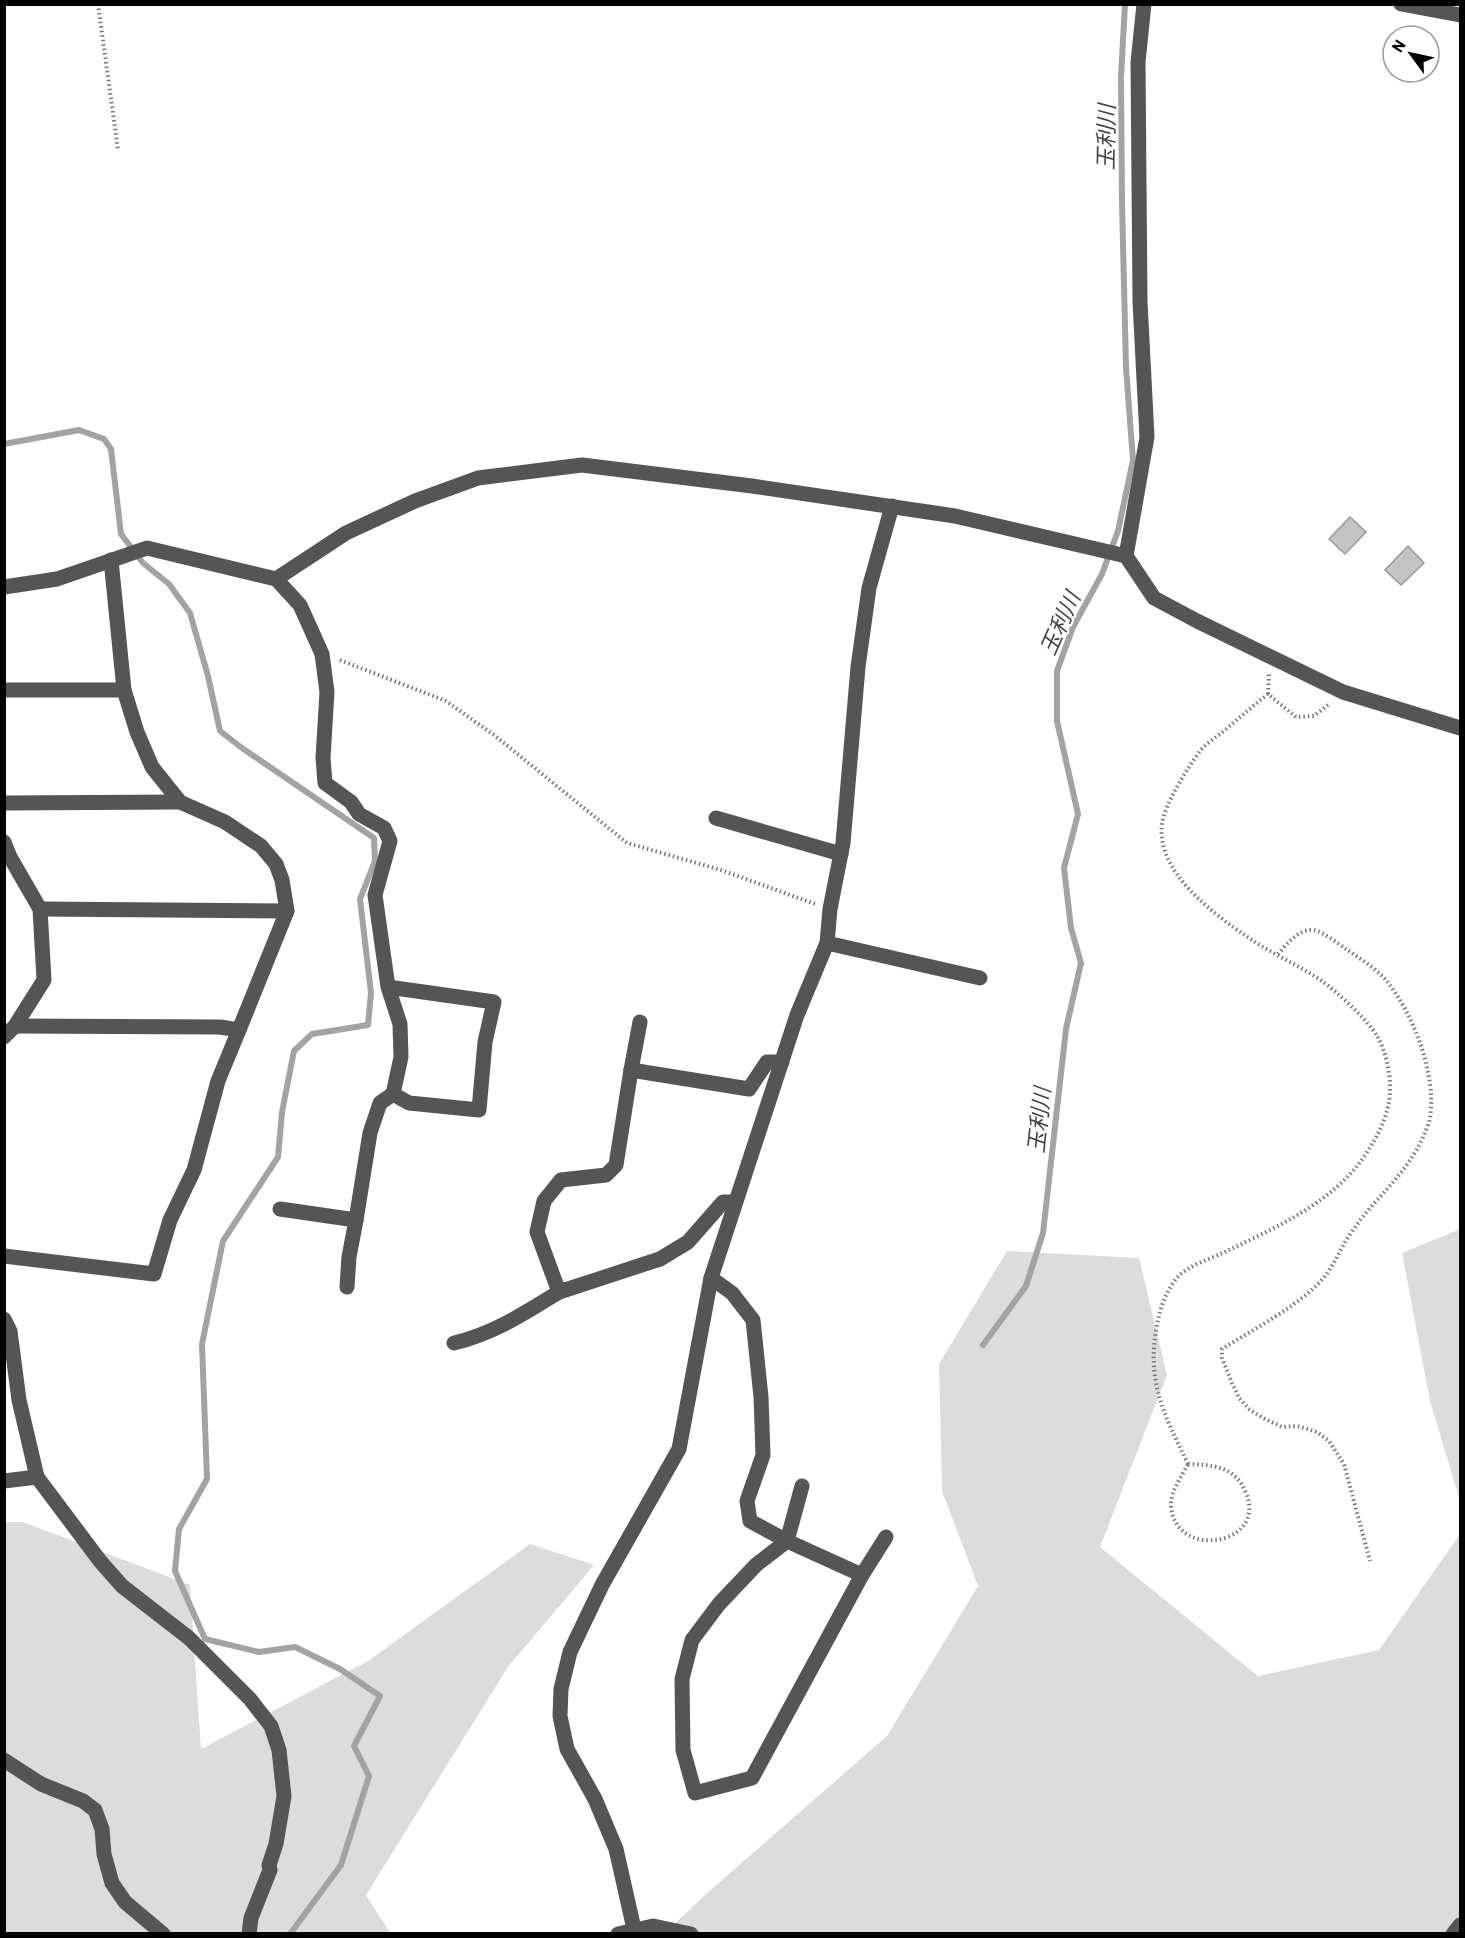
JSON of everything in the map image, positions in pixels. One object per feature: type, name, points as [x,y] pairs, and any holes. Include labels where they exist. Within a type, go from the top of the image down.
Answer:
[{"type":"street","points":[[1143,4],[1138,62],[1138,96],[1140,302],[1147,438],[1126,556],[1154,598],[1343,692],[1461,728]]},
{"type":"street","points":[[1401,4],[1461,15]]},
{"type":"street","points":[[276,579],[346,532],[415,501],[478,478],[582,465],[740,484],[955,516],[1126,556]]},
{"type":"street","points":[[634,1929],[616,1849],[595,1799],[567,1749],[560,1716],[561,1689],[570,1652],[602,1586],[680,1449],[711,1278],[797,1015],[827,943],[830,909],[841,854],[858,667],[869,588],[892,506]]},
{"type":"street","points":[[4,587],[57,579],[147,548],[276,579],[300,605],[322,654],[327,692],[323,758],[325,783],[351,802],[359,814],[384,828],[390,841],[375,895],[388,987],[400,1024],[401,1057],[393,1094],[380,1103],[370,1132],[349,1257],[347,1287]]},
{"type":"street","points":[[111,560],[124,690],[137,732],[153,767],[180,802]]},
{"type":"street","points":[[4,690],[124,690]]},
{"type":"street","points":[[4,803],[180,802],[225,822],[261,846],[276,864],[282,880],[286,911],[218,1081],[194,1170],[170,1220],[154,1274],[4,1256]]},
{"type":"street","points":[[716,818],[841,854]]},
{"type":"street","points":[[4,842],[10,857],[40,909],[44,980],[10,1032]]},
{"type":"street","points":[[40,909],[286,911]]},
{"type":"street","points":[[827,943],[980,978]]},
{"type":"street","points":[[388,987],[495,1002],[485,1042],[479,1110],[409,1103],[393,1094]]},
{"type":"street","points":[[559,1292],[537,1232],[544,1201],[561,1180],[606,1175],[616,1165],[640,1022]]},
{"type":"street","points":[[10,1032],[220,1027],[239,1030]]},
{"type":"street","points":[[631,1070],[749,1089],[767,1062],[782,1062]]},
{"type":"street","points":[[454,1343],[506,1325],[559,1292],[660,1259],[688,1242],[723,1202],[735,1202]]},
{"type":"street","points":[[280,1209],[356,1220]]},
{"type":"street","points":[[711,1278],[732,1293],[753,1320],[761,1397],[763,1455],[747,1502],[750,1521],[862,1575]]},
{"type":"street","points":[[4,1319],[10,1330],[19,1400],[37,1477],[100,1561],[122,1586],[189,1638],[250,1699],[271,1726],[279,1750],[284,1796],[276,1844],[268,1865],[270,1870],[251,1918],[249,1934]]},
{"type":"street","points":[[4,1481],[37,1477]]},
{"type":"street","points":[[802,1486],[787,1540],[756,1565],[718,1604],[692,1640],[682,1679],[683,1750],[695,1793],[752,1778],[862,1575],[886,1537]]},
{"type":"street","points":[[4,1761],[41,1784],[83,1801],[95,1810],[102,1828],[104,1854],[112,1883],[125,1902],[163,1934]]},
{"type":"street","points":[[1453,1934],[1461,1924]]},
{"type":"street","points":[[618,1934],[653,1926],[692,1934]]},
{"type":"path","points":[[98,4],[118,150]]},
{"type":"path","points":[[322,654],[446,701],[504,743],[627,843],[721,870],[830,909]]},
{"type":"path","points":[[1188,1464],[1164,1414],[1154,1371],[1153,1346],[1160,1311],[1168,1292],[1178,1276],[1196,1264],[1289,1221],[1348,1178],[1364,1159],[1378,1136],[1389,1105],[1389,1077],[1378,1036],[1354,1008],[1323,982],[1247,937],[1184,884],[1173,869],[1163,847],[1162,824],[1168,801],[1201,750],[1268,694],[1296,717],[1314,716],[1343,692]]},
{"type":"path","points":[[1278,954],[1291,939],[1314,930],[1335,941],[1365,962],[1384,979],[1397,997],[1428,1065],[1431,1093],[1430,1119],[1419,1146],[1403,1173],[1350,1234],[1336,1261],[1318,1284],[1296,1303],[1222,1349],[1222,1358],[1232,1383],[1239,1398],[1249,1408],[1281,1427],[1297,1426],[1317,1432],[1329,1441],[1344,1464],[1370,1561]]},
{"type":"path","points":[[1188,1464],[1219,1467],[1232,1472],[1241,1482],[1248,1496],[1249,1508],[1242,1527],[1232,1536],[1221,1540],[1205,1541],[1194,1538],[1182,1530],[1174,1518],[1171,1500],[1188,1464]]},
{"type":"shaded area","points":[[1460,1229],[1460,1501],[1430,1401],[1402,1253]]},
{"type":"shaded area","points":[[1007,1251],[1139,1258],[1167,1375],[1100,1547],[1258,1676],[1379,1650],[1460,1534],[1460,1933],[664,1934],[706,1894],[887,1736],[978,1586],[942,1491],[939,1364]]},
{"type":"shaded area","points":[[5,1522],[23,1522],[190,1585],[201,1749],[368,1661],[530,1544],[594,1565],[508,1667],[366,1895],[390,1933],[5,1934]]},
{"type":"building","points":[[1350,517],[1366,532],[1345,554],[1329,539]]},
{"type":"building","points":[[1408,546],[1424,563],[1401,585],[1385,570]]},
{"type":"waterway","name":"玉利川","points":[[983,1345],[1026,1286],[1043,1233],[1066,1029],[1081,963],[1071,928],[1064,868],[1078,814],[1057,721],[1057,671],[1073,627],[1102,574],[1118,531],[1133,460],[1126,368],[1122,202],[1121,77],[1125,4]]},
{"type":"waterway","points":[[4,444],[79,430],[104,439],[111,449],[121,534],[143,563],[169,584],[190,613],[208,676],[220,731],[374,838],[375,861],[360,899],[371,993],[368,1025],[312,1034],[294,1051],[282,1112],[278,1157],[223,1241],[202,1344],[207,1479],[179,1529],[175,1571],[205,1639],[259,1652],[295,1647],[340,1669],[380,1696],[354,1746],[369,1776],[341,1865],[290,1934]]}]
